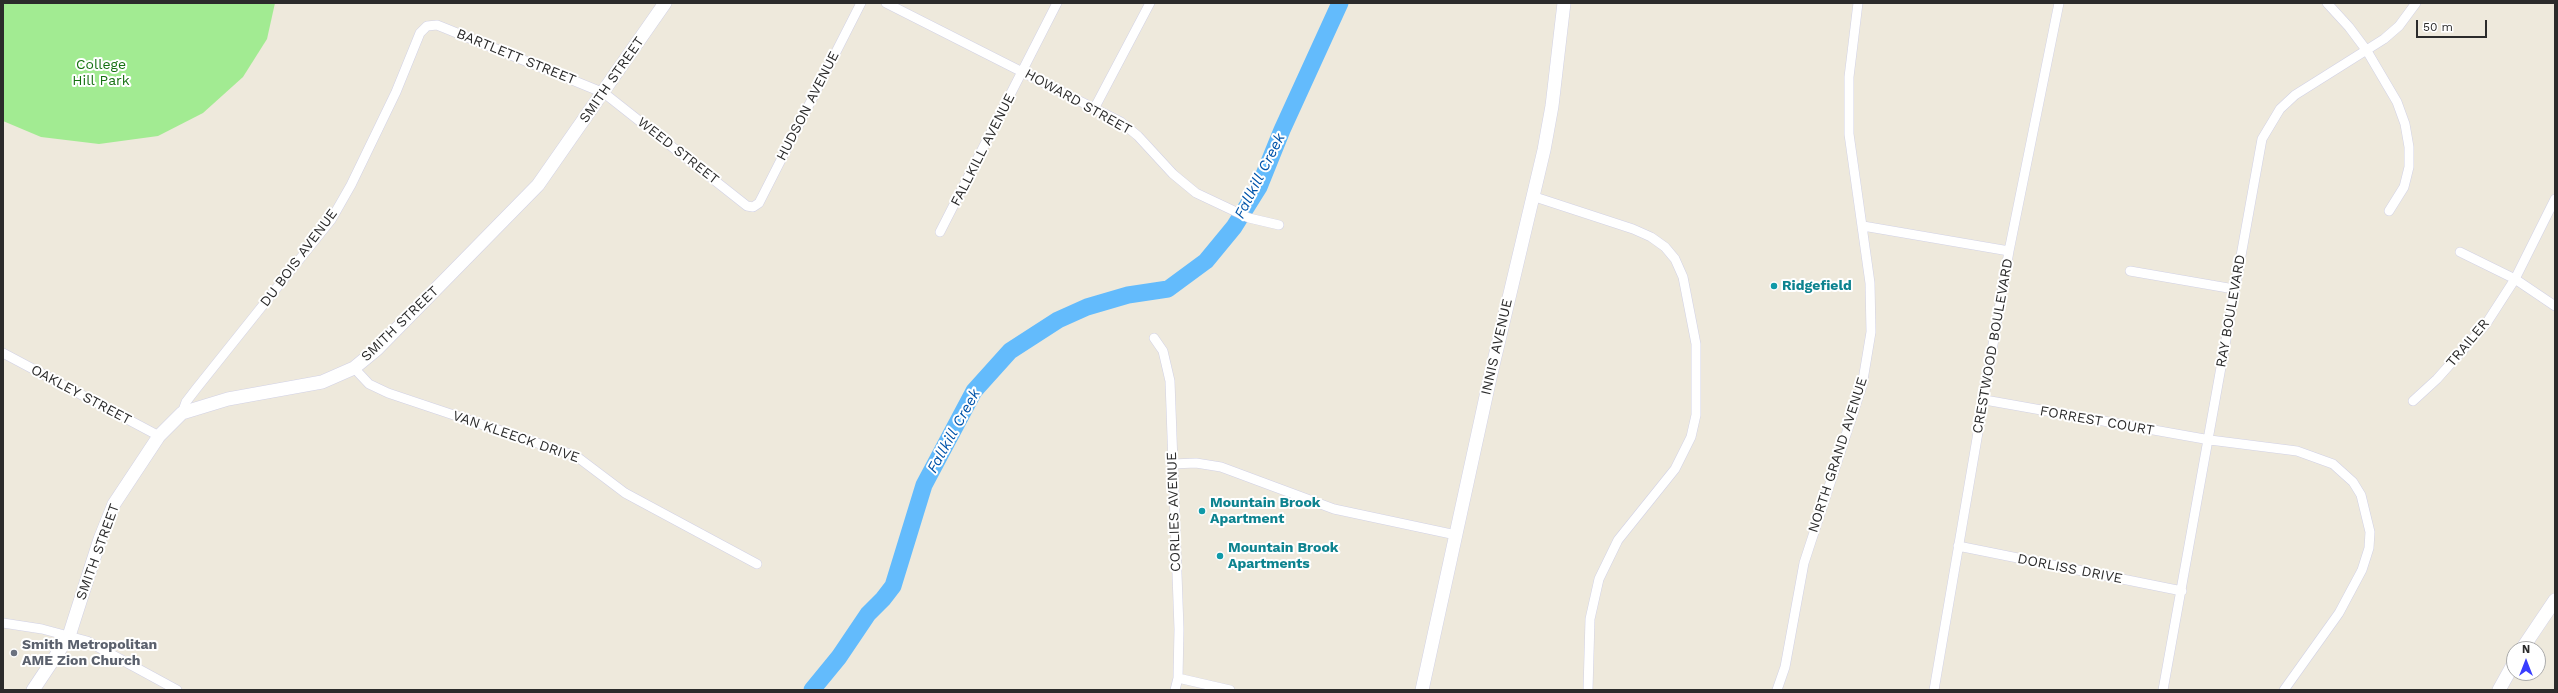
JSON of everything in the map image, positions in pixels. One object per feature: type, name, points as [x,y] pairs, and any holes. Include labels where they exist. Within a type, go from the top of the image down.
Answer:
[{"type":"street","name":"SMITH STREET","points":[[33,690],[69,636],[109,515],[128,480],[159,436],[182,413],[228,399],[322,382],[354,368],[377,349],[527,197],[556,162],[665,3]]},
{"type":"street","name":"HUDSON AVENUE","points":[[753,207],[759,203],[861,3]]},
{"type":"street","name":"HOWARD STREET","points":[[886,3],[1023,71],[1121,122],[1138,136],[1173,174],[1196,193],[1249,218],[1279,225]]},
{"type":"street","name":"FALLKILL AVENUE","points":[[940,232],[1057,3]]},
{"type":"street","points":[[1094,109],[1150,3]]},
{"type":"street","name":"INNIS AVENUE","points":[[1422,690],[1552,106],[1564,3]]},
{"type":"street","name":"NORTH GRAND AVENUE","points":[[1777,690],[1785,667],[1804,563],[1847,436],[1862,386],[1868,354],[1871,317],[1863,226],[1849,134],[1848,103],[1858,3]]},
{"type":"street","name":"CRESTWOOD BOULEVARD","points":[[1934,690],[2010,251],[2059,3]]},
{"type":"street","points":[[2327,3],[2349,27],[2367,51],[2397,102],[2405,124],[2409,147],[2409,166],[2404,187],[2389,212]]},
{"type":"street","name":"RAY BOULEVARD","points":[[2162,690],[2210,440],[2234,289],[2262,139],[2270,123],[2280,109],[2306,87],[2367,51],[2400,26],[2416,3]]},
{"type":"street","name":"BARTLETT STREET","points":[[427,26],[437,25],[447,28],[604,93]]},
{"type":"street","name":"DU BOIS AVENUE","points":[[182,413],[186,402],[196,389],[331,220],[352,185],[393,98],[420,33],[427,26]]},
{"type":"street","name":"WEED STREET","points":[[604,93],[747,206],[753,207]]},
{"type":"street","points":[[1532,196],[1633,228],[1651,237],[1665,247],[1675,259],[1682,277],[1696,344],[1696,415],[1691,437],[1675,469],[1618,540],[1599,579],[1590,619],[1588,690]]},
{"type":"street","name":"TRAILER","points":[[2413,401],[2437,379],[2486,324],[2515,279],[2555,199]]},
{"type":"street","points":[[1863,226],[2010,251]]},
{"type":"street","points":[[2460,252],[2515,279],[2555,306]]},
{"type":"street","points":[[2130,271],[2234,289]]},
{"type":"street","name":"CORLIES AVENUE","points":[[1154,338],[1163,351],[1168,365],[1179,629],[1178,678],[1175,690]]},
{"type":"street","name":"OAKLEY STREET","points":[[3,353],[159,436]]},
{"type":"street","name":"VAN KLEECK DRIVE","points":[[354,368],[369,384],[388,393],[576,456],[625,493],[757,564]]},
{"type":"street","name":"FORREST COURT","points":[[1985,400],[2210,440],[2297,451],[2333,464],[2353,482],[2361,495],[2370,532],[2369,548],[2362,570],[2339,613],[2284,690]]},
{"type":"street","points":[[1172,464],[1196,463],[1221,467],[1334,509],[1456,535]]},
{"type":"street","name":"DORLISS DRIVE","points":[[1958,546],[2182,591]]},
{"type":"street","points":[[2527,641],[2555,600]]},
{"type":"street","points":[[3,622],[69,636],[86,642],[177,690]]},
{"type":"street","points":[[2499,690],[2506,677]]},
{"type":"street","points":[[1178,678],[1230,690]]},
{"type":"green space","name":"College Hill Park","points":[[3,3],[275,3],[267,39],[243,77],[203,113],[158,136],[99,144],[41,137],[3,121]]},
{"type":"waterway","name":"Fallkill Creek","points":[[812,690],[839,657],[868,614],[893,586],[924,485],[974,391],[1010,351],[1058,320],[1087,307],[1128,295],[1168,289],[1206,261],[1234,227],[1259,187],[1282,130],[1340,3]]},
{"type":"place","name":"Ridgefield","points":[[1774,286]]},
{"type":"place","name":"Mountain Brook Apartment","points":[[1202,511]]},
{"type":"place","name":"Mountain Brook Apartments","points":[[1220,556]]},
{"type":"place","name":"Smith Metropolitan AME Zion Church","points":[[14,653]]}]
